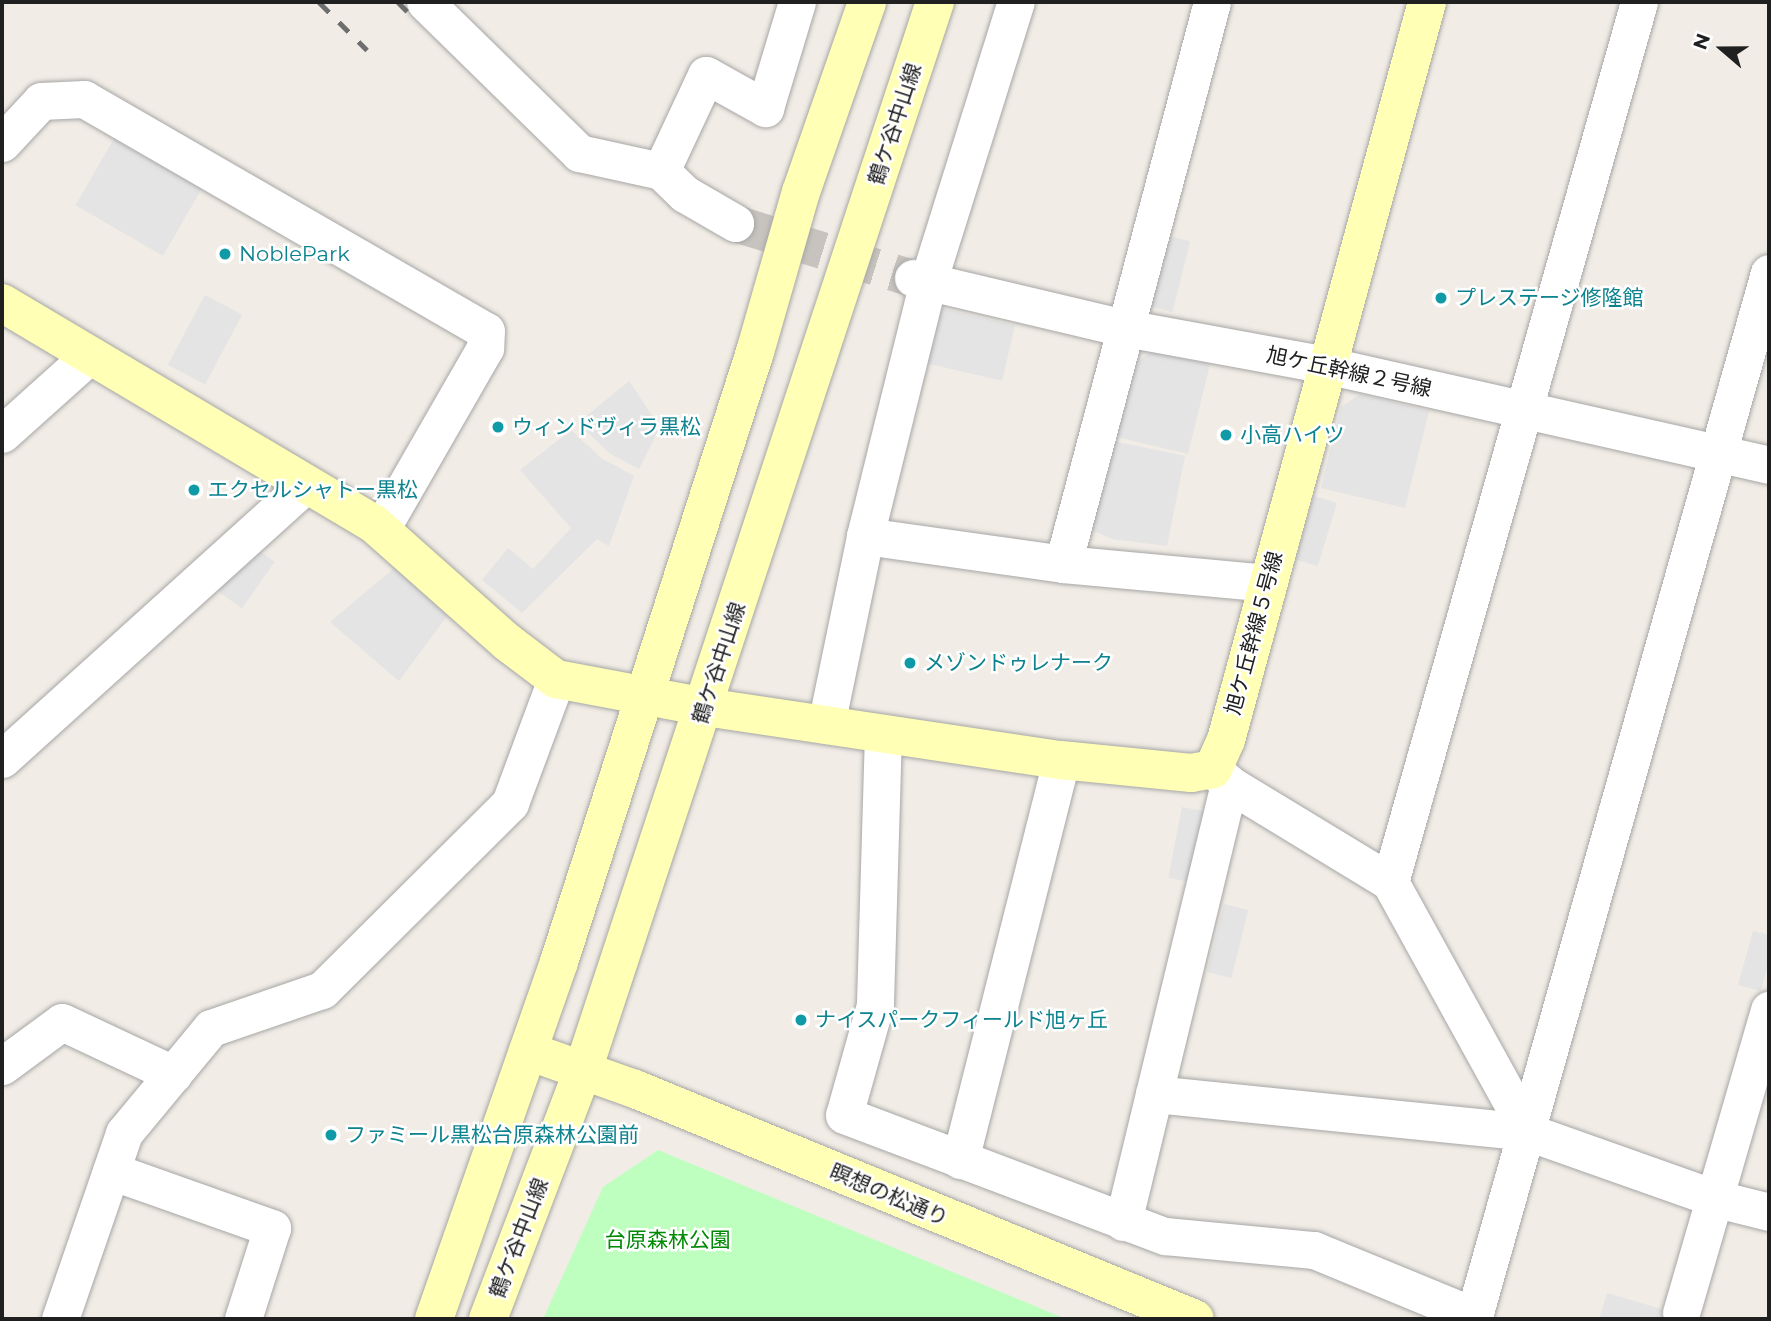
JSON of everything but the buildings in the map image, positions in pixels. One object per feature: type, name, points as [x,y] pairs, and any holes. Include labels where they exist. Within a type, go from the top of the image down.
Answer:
[{"type":"street","points":[[425,2],[579,153],[662,171],[685,194],[735,223]]},
{"type":"street","points":[[662,171],[706,75],[765,108],[797,2]]},
{"type":"street","points":[[434,1319],[528,1051],[645,698],[801,192],[867,2]]},
{"type":"street","name":"鶴ケ谷中山線","points":[[488,1319],[583,1070],[705,708],[935,2]]},
{"type":"street","points":[[826,724],[864,536],[921,280],[1016,2]]},
{"type":"street","points":[[1063,564],[1212,2]]},
{"type":"street","name":"旭ケ丘幹線５号線","points":[[1221,776],[1226,740],[1267,583],[1427,2]]},
{"type":"street","points":[[1390,882],[1639,2]]},
{"type":"street","points":[[2,142],[41,101],[84,99],[486,331],[485,348],[381,529]]},
{"type":"street","points":[[883,733],[875,1005],[844,1115],[1166,1236],[1314,1250],[1474,1316],[1769,273]]},
{"type":"street","name":"旭ケ丘幹線２号線","points":[[921,280],[1125,328],[1326,365],[1769,464]]},
{"type":"street","points":[[2,303],[381,529],[507,642],[556,679],[705,708],[1061,760],[1221,776],[1390,882],[1528,1132]]},
{"type":"street","points":[[2,434],[90,355]]},
{"type":"street","points":[[2,759],[306,484]]},
{"type":"street","points":[[864,536],[1063,564],[1267,583]]},
{"type":"street","points":[[60,1319],[124,1133],[211,1028],[322,989],[510,803],[556,679]]},
{"type":"street","points":[[960,1160],[1061,760]]},
{"type":"street","points":[[1123,1222],[1154,1094],[1221,776]]},
{"type":"street","points":[[1681,1313],[1717,1199],[1769,1010]]},
{"type":"street","points":[[2,1066],[62,1022],[173,1074]]},
{"type":"street","name":"瞑想の松通り","points":[[528,1051],[583,1070],[1195,1319]]},
{"type":"street","points":[[1154,1094],[1528,1132],[1717,1199],[1769,1212]]},
{"type":"street","points":[[111,1171],[272,1228],[243,1319]]},
{"type":"green space","name":"台原森林公園","points":[[658,1150],[1066,1319],[543,1319],[603,1187]]},
{"type":"shaded area","points":[[119,130],[206,180],[163,256],[76,205]]},
{"type":"shaded area","points":[[1161,234],[1190,241],[1172,312],[1143,305]]},
{"type":"shaded area","points":[[205,295],[242,315],[205,384],[168,365]]},
{"type":"shaded area","points":[[936,307],[1015,325],[1002,381],[923,363]]},
{"type":"shaded area","points":[[1152,351],[1210,364],[1188,454],[1113,436],[1129,368]]},
{"type":"shaded area","points":[[629,381],[660,427],[639,469],[609,453],[578,423]]},
{"type":"shaded area","points":[[1360,394],[1429,411],[1405,508],[1321,488],[1341,407]]},
{"type":"shaded area","points":[[571,430],[601,458],[634,476],[609,546],[597,539],[522,613],[482,580],[508,548],[533,569],[571,528],[520,470]]},
{"type":"shaded area","points":[[1113,441],[1185,456],[1167,546],[1112,539],[1087,528]]},
{"type":"shaded area","points":[[1314,496],[1337,503],[1318,566],[1295,559]]},
{"type":"shaded area","points":[[251,545],[275,562],[242,608],[218,592]]},
{"type":"shaded area","points":[[399,564],[453,608],[399,681],[330,622]]},
{"type":"shaded area","points":[[1182,807],[1207,812],[1193,882],[1168,878]]},
{"type":"shaded area","points":[[1224,904],[1248,910],[1231,978],[1207,972]]},
{"type":"shaded area","points":[[1753,931],[1769,935],[1769,960],[1761,991],[1738,985]]},
{"type":"shaded area","points":[[1607,1293],[1695,1319],[1599,1319]]},
{"type":"tunnel","points":[[735,223],[913,278]]},
{"type":"railway","points":[[319,2],[367,50]]},
{"type":"railway","points":[[398,2],[407,11]]},
{"type":"place","name":"NoblePark","points":[[225,254]]},
{"type":"place","name":"プレステージ修隆館","points":[[1441,298]]},
{"type":"place","name":"ウィンドヴィラ黒松","points":[[498,427]]},
{"type":"place","name":"小高ハイツ","points":[[1226,435]]},
{"type":"place","name":"エクセルシャトー黒松","points":[[194,490]]},
{"type":"place","name":"メゾンドゥレナーク","points":[[910,663]]},
{"type":"place","name":"ナイスパークフィールド旭ヶ丘","points":[[801,1020]]},
{"type":"place","name":"ファミール黒松台原森林公園前","points":[[331,1135]]}]
